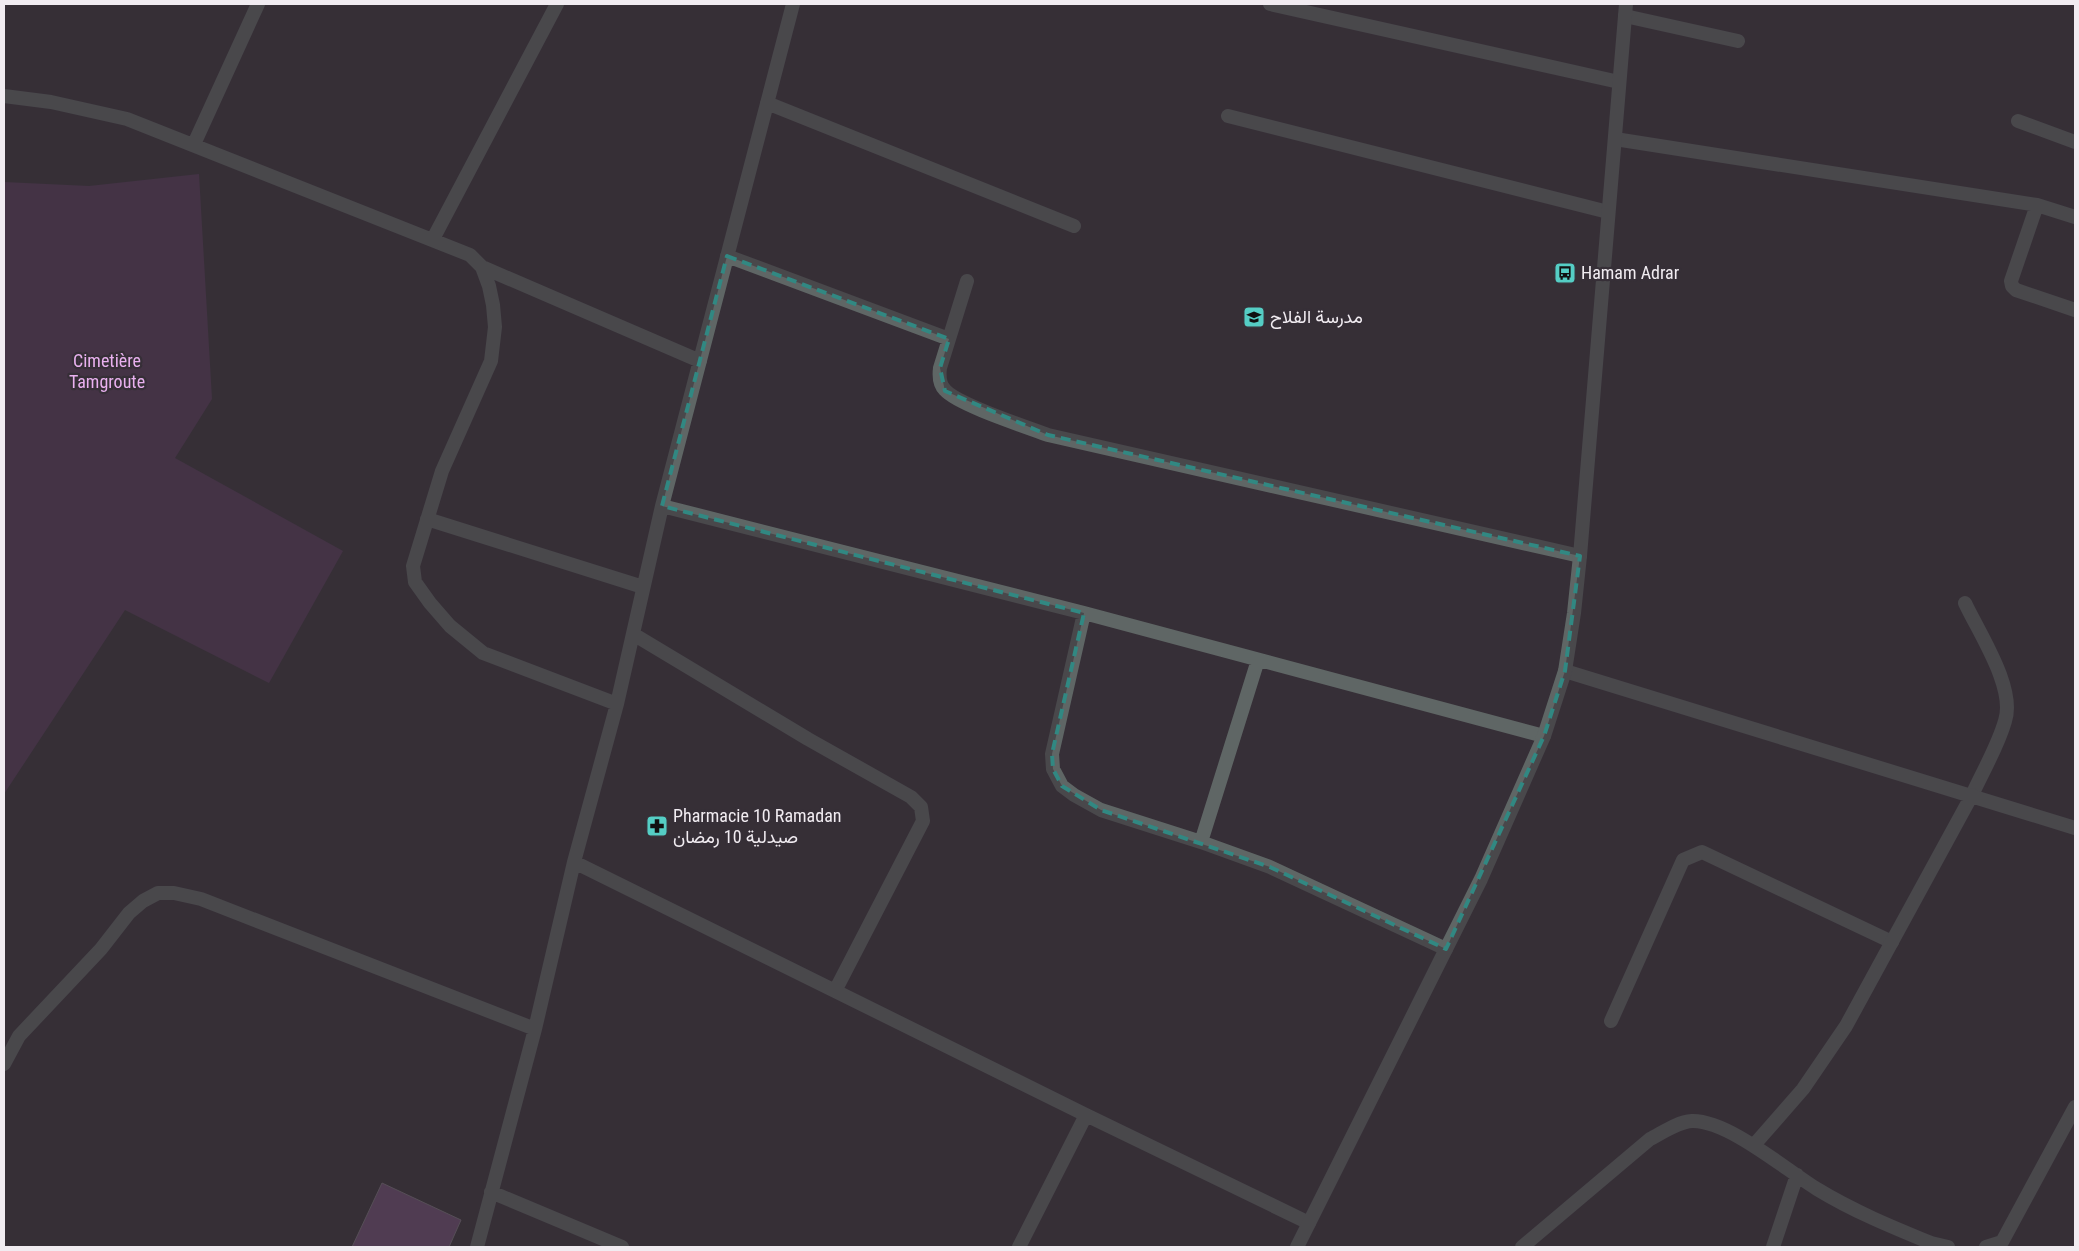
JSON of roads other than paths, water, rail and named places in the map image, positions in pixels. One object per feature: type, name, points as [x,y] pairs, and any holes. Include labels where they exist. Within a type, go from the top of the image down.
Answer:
[{"type":"street","points":[[194,144],[258,4]]},
{"type":"street","points":[[433,239],[557,4]]},
{"type":"street","points":[[477,1247],[535,1029],[574,862],[617,704],[662,506],[793,4]]},
{"type":"street","points":[[1270,4],[1619,82]]},
{"type":"street","points":[[1297,1247],[1446,949],[1514,808],[1544,736],[1565,671],[1580,556],[1626,10],[1738,41]]},
{"type":"street","points":[[4,96],[51,102],[127,119],[470,254],[482,268],[489,286],[493,305],[494,327],[491,361],[442,471],[413,566],[415,582],[424,596],[450,626],[483,653],[617,704]]},
{"type":"street","points":[[767,103],[1074,226]]},
{"type":"street","points":[[1228,116],[1608,212]]},
{"type":"street","points":[[2018,121],[2075,142]]},
{"type":"street","points":[[1615,140],[2037,205],[2075,217]]},
{"type":"street","points":[[2037,205],[2010,281],[2016,290],[2075,310]]},
{"type":"street","points":[[727,256],[949,339]]},
{"type":"street","points":[[482,268],[700,360]]},
{"type":"street","points":[[968,281],[940,368],[941,385],[945,391],[970,405],[1048,435],[1580,556]]},
{"type":"street","points":[[662,506],[1084,613],[1544,736]]},
{"type":"street","points":[[427,519],[643,587]]},
{"type":"street","points":[[1754,1146],[1803,1089],[1846,1026],[1972,795],[2006,720],[2008,700],[2004,684],[1964,603]]},
{"type":"street","points":[[1084,613],[1052,754],[1053,769],[1062,786],[1101,810],[1201,842],[1270,867],[1446,949]]},
{"type":"street","points":[[633,634],[808,739],[911,797],[921,807],[923,821],[835,991]]},
{"type":"street","points":[[1201,842],[1258,660]]},
{"type":"street","points":[[1565,671],[2075,828]]},
{"type":"street","points":[[1611,1021],[1683,860],[1702,852],[1892,942]]},
{"type":"street","points":[[574,862],[1309,1223]]},
{"type":"street","points":[[4,1064],[19,1036],[100,949],[129,913],[143,901],[158,893],[174,893],[201,899],[535,1029]]},
{"type":"street","points":[[1986,1247],[2002,1242],[2075,1107]]},
{"type":"street","points":[[1019,1247],[1086,1115]]},
{"type":"street","points":[[1522,1247],[1650,1140],[1673,1127],[1690,1121],[1707,1123],[1754,1146],[1818,1189],[1872,1217],[1930,1245],[1948,1247]]},
{"type":"street","points":[[1773,1247],[1797,1175]]},
{"type":"street","points":[[491,1192],[622,1247]]},
{"type":"place","name":"Hamam Adrar","points":[[1565,273]]},
{"type":"place","name":"مدرسة الفلاح","points":[[1254,317]]},
{"type":"place","name":"Pharmacie 10 Ramadan صيدلية 10 رمضان","points":[[657,826]]},
{"type":"park label","name":"Cimetière Tamgroute","points":[[107,371]]}]
